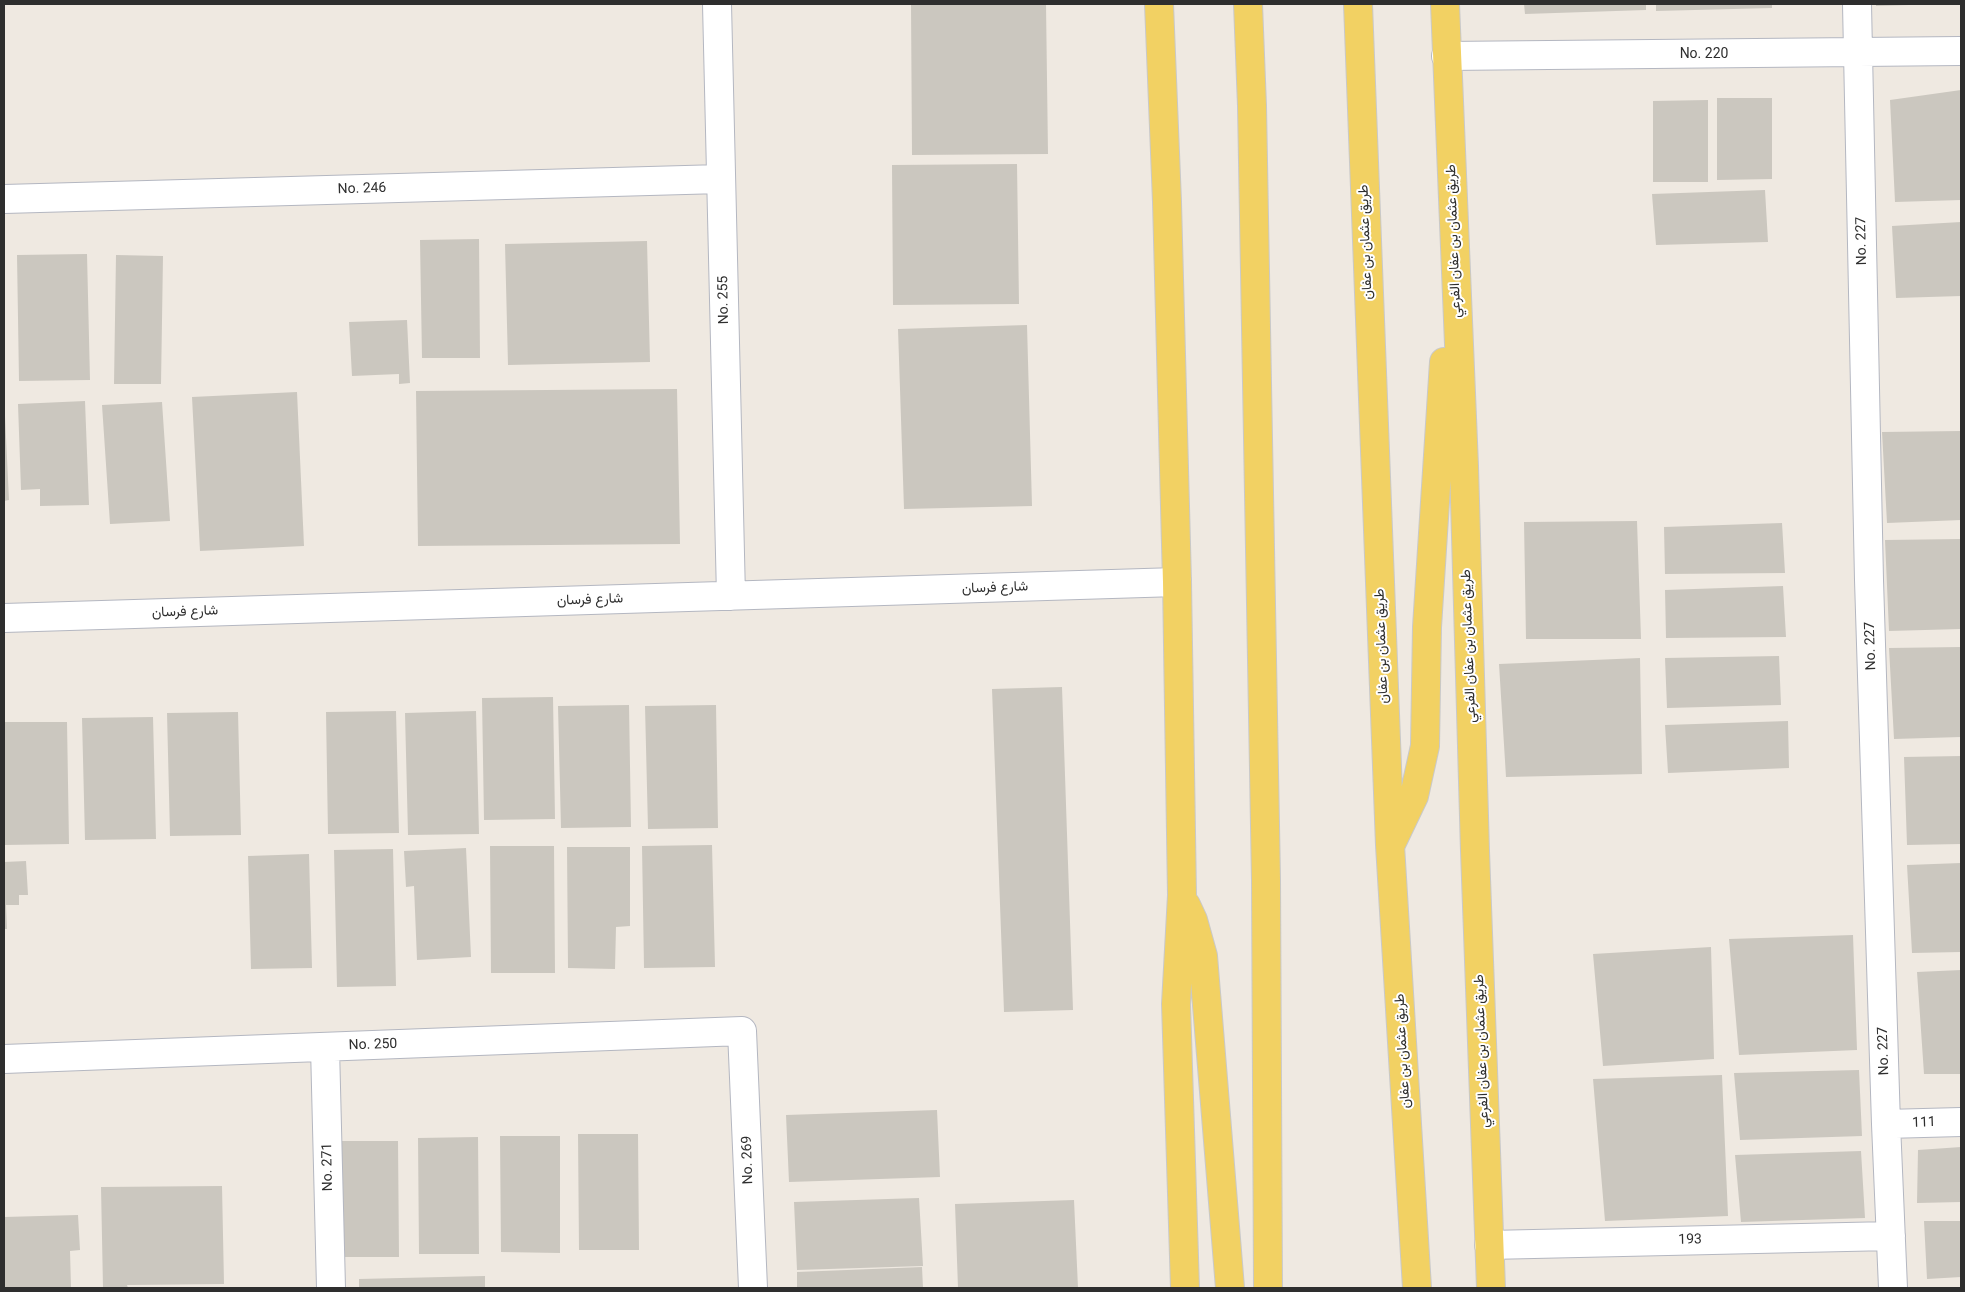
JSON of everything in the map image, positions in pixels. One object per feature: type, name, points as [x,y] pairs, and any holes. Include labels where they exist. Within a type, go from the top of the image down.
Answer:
[{"type":"main road","points":[[1158,4],[1167,202],[1177,582],[1182,895],[1176,1004],[1184,1288]]},
{"type":"main road","points":[[1248,4],[1252,106],[1266,880],[1268,1288]]},
{"type":"main road","name":"طريق عثمان بن عفان","points":[[1358,4],[1390,845],[1417,1288]]},
{"type":"main road","name":"طريق عثمان بن عفان الفرعي","points":[[1445,4],[1464,466],[1474,841],[1491,1288]]},
{"type":"main road","points":[[1390,845],[1414,796],[1425,746],[1427,627],[1445,350],[1456,302]]},
{"type":"main road","points":[[1182,895],[1193,920],[1203,956],[1230,1288]]},
{"type":"street","name":"No. 255","points":[[717,4],[731,596]]},
{"type":"street","name":"No. 227","points":[[1857,4],[1869,590],[1893,1288]]},
{"type":"street","name":"No. 220","points":[[1446,56],[1961,52]]},
{"type":"street","name":"No. 246","points":[[4,199],[721,179]]},
{"type":"street","name":"شارع فرسان","points":[[4,618],[1177,582]]},
{"type":"street","name":"No. 250","points":[[4,1059],[742,1031]]},
{"type":"street","name":"No. 269","points":[[742,1031],[753,1288]]},
{"type":"street","name":"No. 271","points":[[325,1046],[331,1288]]},
{"type":"street","name":"111","points":[[1886,1124],[1961,1122]]},
{"type":"street","name":"193","points":[[1489,1244],[1892,1236]]},
{"type":"building","points":[[911,4],[1046,4],[1048,154],[912,155]]},
{"type":"building","points":[[1524,4],[1646,4],[1646,10],[1525,14]]},
{"type":"building","points":[[1656,4],[1772,4],[1772,8],[1656,11]]},
{"type":"building","points":[[1876,4],[1909,4],[1909,5],[1876,6]]},
{"type":"building","points":[[1961,90],[1961,200],[1895,202],[1890,100]]},
{"type":"building","points":[[1717,98],[1772,98],[1772,179],[1717,180]]},
{"type":"building","points":[[1708,100],[1708,182],[1653,182],[1653,101]]},
{"type":"building","points":[[1017,164],[1019,304],[893,305],[892,165]]},
{"type":"building","points":[[1765,190],[1768,242],[1656,245],[1652,194]]},
{"type":"building","points":[[1961,222],[1961,296],[1896,298],[1892,226]]},
{"type":"building","points":[[479,239],[480,358],[422,358],[420,240]]},
{"type":"building","points":[[647,241],[650,362],[508,365],[505,244]]},
{"type":"building","points":[[87,254],[90,380],[19,381],[17,255]]},
{"type":"building","points":[[116,255],[163,256],[161,384],[114,384]]},
{"type":"building","points":[[407,320],[410,383],[399,384],[399,374],[352,376],[349,322]]},
{"type":"building","points":[[1027,325],[1032,506],[904,509],[898,329]]},
{"type":"building","points":[[677,389],[680,544],[418,546],[416,391]]},
{"type":"building","points":[[297,392],[304,546],[200,551],[192,397]]},
{"type":"building","points":[[85,401],[89,505],[40,506],[40,489],[21,490],[18,404]]},
{"type":"building","points":[[162,402],[170,521],[110,524],[102,405]]},
{"type":"building","points":[[4,416],[9,500],[4,501]]},
{"type":"building","points":[[1961,431],[1961,520],[1887,523],[1882,432]]},
{"type":"building","points":[[1637,521],[1641,639],[1526,639],[1524,522]]},
{"type":"building","points":[[1782,523],[1785,573],[1665,574],[1664,527]]},
{"type":"building","points":[[1961,539],[1961,629],[1889,631],[1885,540]]},
{"type":"building","points":[[1783,586],[1786,637],[1666,638],[1665,590]]},
{"type":"building","points":[[1961,647],[1961,737],[1894,739],[1889,648]]},
{"type":"building","points":[[1779,656],[1781,705],[1667,708],[1665,658]]},
{"type":"building","points":[[1640,658],[1642,774],[1506,777],[1499,664]]},
{"type":"building","points":[[1062,687],[1073,1010],[1004,1012],[992,689]]},
{"type":"building","points":[[553,697],[555,819],[484,820],[482,698]]},
{"type":"building","points":[[629,705],[631,827],[561,828],[558,706]]},
{"type":"building","points":[[716,705],[718,828],[648,829],[645,706]]},
{"type":"building","points":[[396,711],[399,833],[328,834],[326,712]]},
{"type":"building","points":[[476,711],[479,834],[408,835],[405,713]]},
{"type":"building","points":[[238,712],[241,835],[170,836],[167,713]]},
{"type":"building","points":[[153,717],[156,839],[85,840],[82,718]]},
{"type":"building","points":[[1788,721],[1789,768],[1668,773],[1665,725]]},
{"type":"building","points":[[4,722],[67,722],[69,844],[4,845]]},
{"type":"building","points":[[1961,756],[1961,844],[1907,845],[1904,757]]},
{"type":"building","points":[[712,845],[715,967],[644,968],[642,846]]},
{"type":"building","points":[[490,846],[554,846],[555,973],[491,973]]},
{"type":"building","points":[[567,847],[630,847],[630,926],[616,927],[615,969],[568,968]]},
{"type":"building","points":[[466,848],[471,957],[417,960],[414,886],[406,887],[404,851]]},
{"type":"building","points":[[393,849],[396,986],[337,987],[334,850]]},
{"type":"building","points":[[309,854],[312,968],[251,969],[248,856]]},
{"type":"building","points":[[26,861],[28,895],[19,895],[19,905],[6,905],[7,929],[4,929],[4,862]]},
{"type":"building","points":[[1961,863],[1961,952],[1912,953],[1907,865]]},
{"type":"building","points":[[1853,935],[1857,1050],[1739,1055],[1729,939]]},
{"type":"building","points":[[1711,947],[1714,1059],[1603,1066],[1593,954]]},
{"type":"building","points":[[1961,970],[1961,1074],[1924,1074],[1917,972]]},
{"type":"building","points":[[1859,1070],[1862,1136],[1740,1140],[1734,1073]]},
{"type":"building","points":[[1722,1075],[1728,1216],[1605,1221],[1593,1079]]},
{"type":"building","points":[[937,1110],[940,1177],[789,1182],[786,1115]]},
{"type":"building","points":[[578,1134],[638,1134],[639,1250],[579,1250]]},
{"type":"building","points":[[500,1136],[560,1136],[560,1253],[501,1252]]},
{"type":"building","points":[[478,1137],[479,1254],[419,1254],[418,1138]]},
{"type":"building","points":[[338,1141],[398,1141],[399,1257],[339,1257]]},
{"type":"building","points":[[1961,1147],[1961,1202],[1917,1203],[1918,1150]]},
{"type":"building","points":[[1861,1151],[1865,1218],[1741,1222],[1735,1155]]},
{"type":"building","points":[[222,1186],[224,1284],[127,1285],[128,1288],[103,1288],[101,1187]]},
{"type":"building","points":[[919,1198],[923,1266],[797,1270],[794,1202]]},
{"type":"building","points":[[1074,1200],[1078,1288],[958,1288],[955,1204]]},
{"type":"building","points":[[78,1215],[80,1250],[70,1251],[71,1288],[4,1288],[4,1217]]},
{"type":"building","points":[[1924,1221],[1961,1221],[1961,1277],[1927,1279]]},
{"type":"building","points":[[922,1267],[923,1288],[797,1288],[797,1272]]},
{"type":"building","points":[[485,1276],[485,1288],[359,1288],[359,1279]]}]
